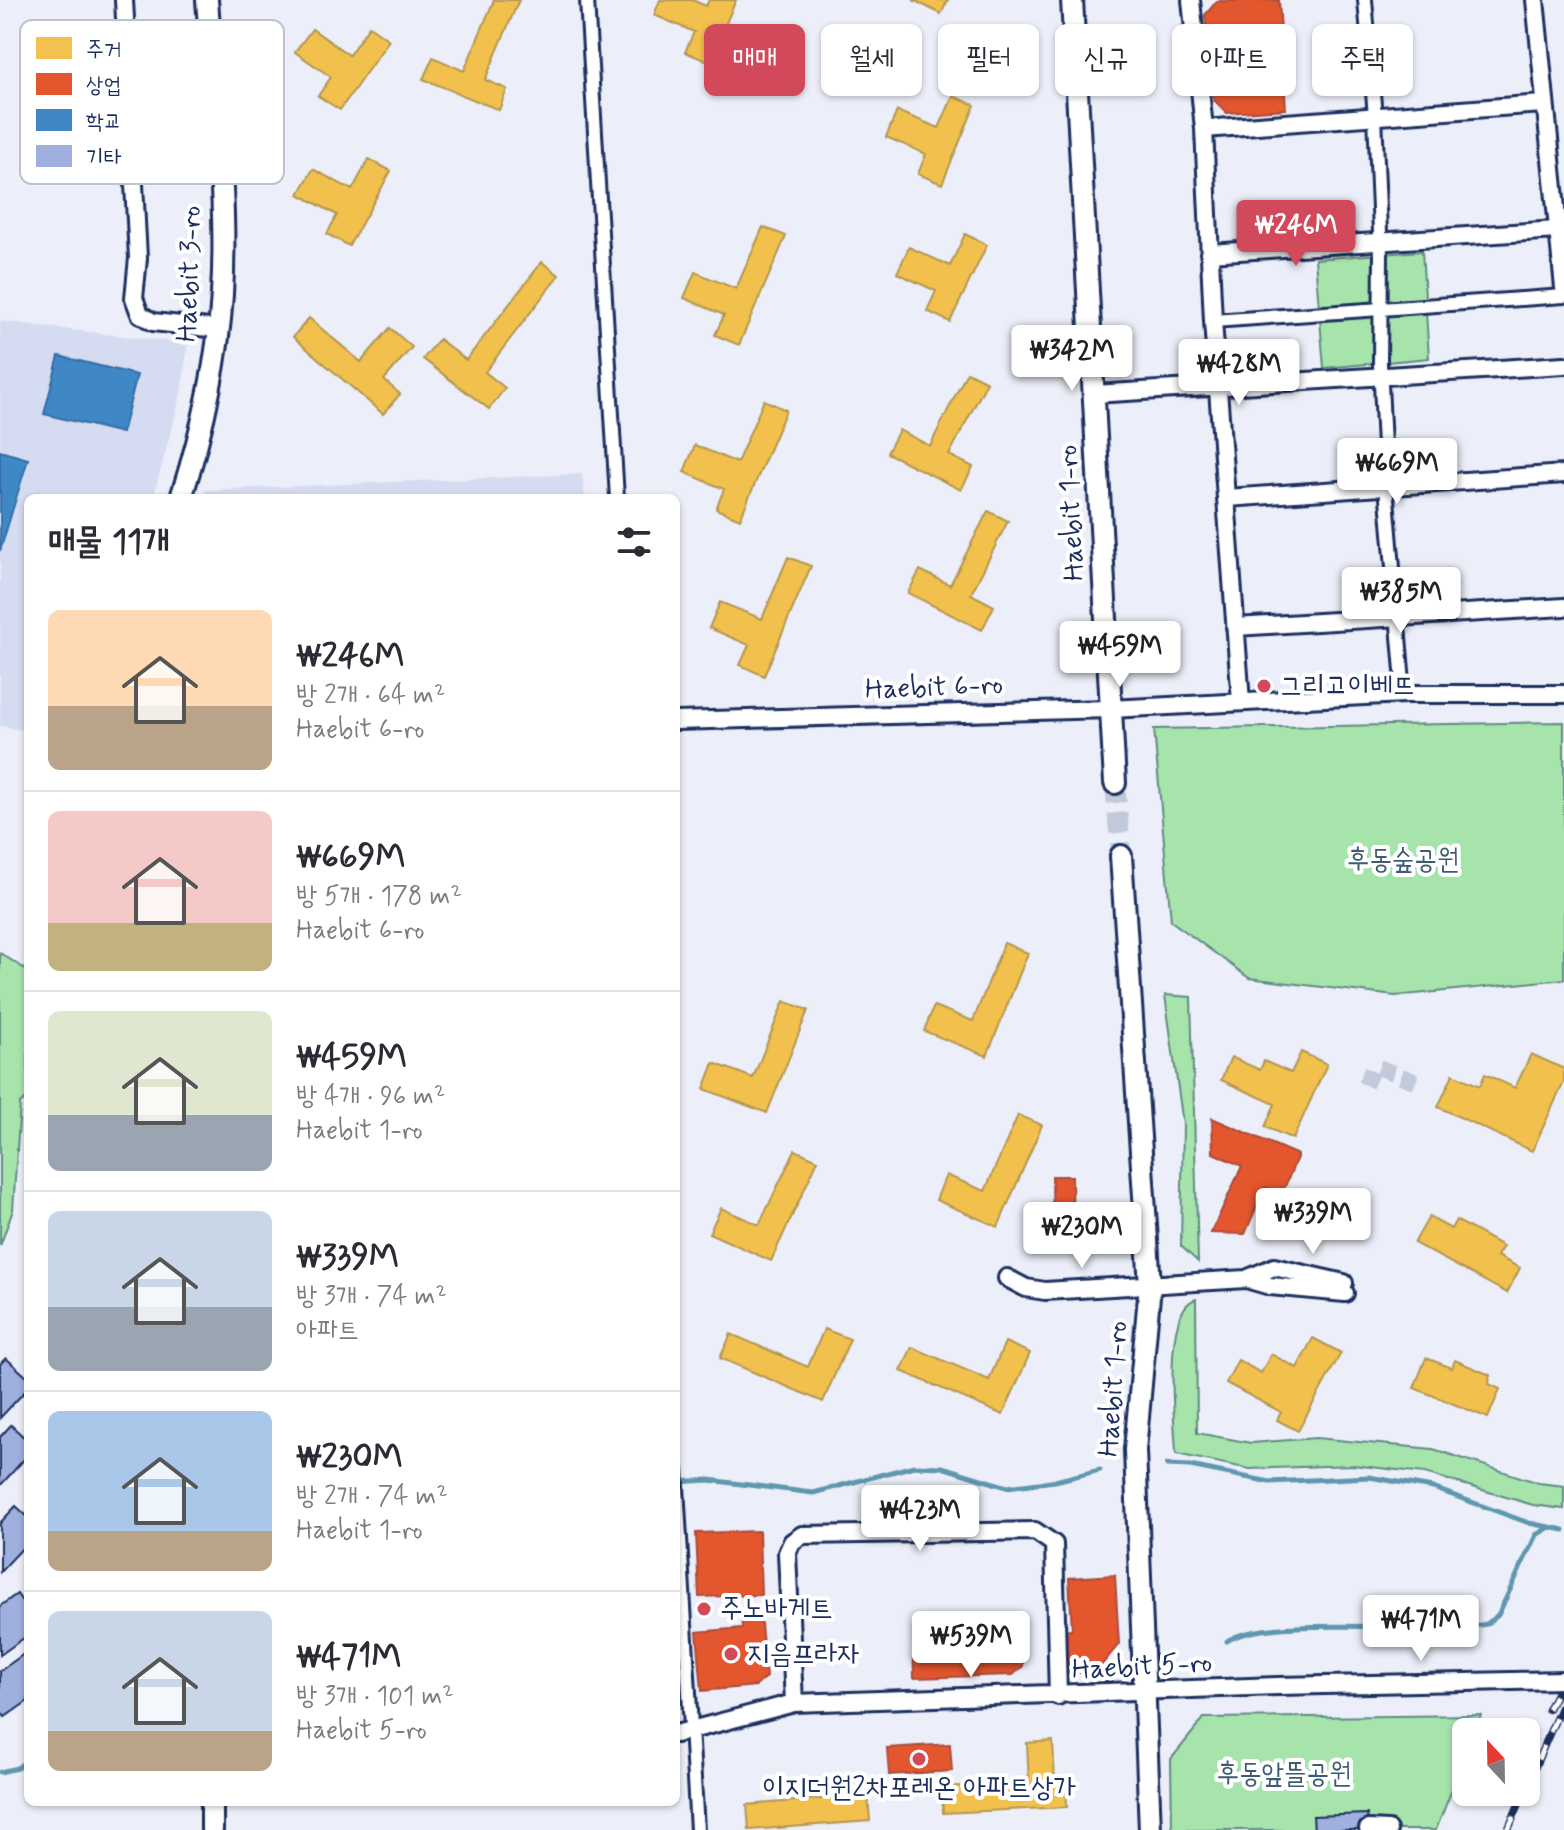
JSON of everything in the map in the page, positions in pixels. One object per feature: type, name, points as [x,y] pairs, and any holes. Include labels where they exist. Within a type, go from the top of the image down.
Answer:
[{"type":"street","points":[[124,0],[125,20]]},
{"type":"street","name":"Haebit 3-ro","points":[[207,0],[208,20]]},
{"type":"street","points":[[587,0],[617,494]]},
{"type":"street","name":"Haebit 1-ro","points":[[1072,0],[1115,783]]},
{"type":"street","points":[[1191,0],[1204,129],[1213,321],[1241,702]]},
{"type":"street","points":[[1365,0],[1381,243],[1381,377],[1386,487],[1404,694]]},
{"type":"street","points":[[1535,0],[1543,104],[1564,288]]},
{"type":"street","points":[[1204,129],[1543,104]]},
{"type":"street","points":[[134,184],[138,258],[134,298],[140,314],[153,322],[218,329]]},
{"type":"street","name":"Haebit 3-ro","points":[[182,494],[197,447],[218,329],[222,293],[220,184]]},
{"type":"street","points":[[1209,253],[1557,230]]},
{"type":"street","points":[[1213,321],[1564,296]]},
{"type":"street","points":[[1094,394],[1219,389],[1564,365]]},
{"type":"street","points":[[1227,498],[1564,474]]},
{"type":"street","points":[[1235,627],[1564,607]]},
{"type":"street","name":"Haebit 6-ro","points":[[680,721],[1110,709],[1404,694],[1564,694]]},
{"type":"street","name":"Haebit 1-ro","points":[[1121,856],[1150,1285],[1135,1450],[1150,1830]]},
{"type":"street","points":[[1007,1278],[1026,1288],[1045,1291],[1246,1279],[1270,1286],[1344,1288]]},
{"type":"street","points":[[794,1703],[787,1553],[792,1542],[802,1535],[1035,1531],[1047,1536],[1054,1544],[1058,1696]]},
{"type":"street","points":[[680,1616],[683,1731],[697,1830]]},
{"type":"street","name":"Haebit 5-ro","points":[[683,1731],[794,1703],[1278,1686],[1564,1680]]},
{"type":"street","points":[[212,1806],[212,1830]]},
{"type":"street","points":[[1368,1829],[1388,1830]]},
{"type":"shaded area","points":[[0,321],[188,344],[181,394],[154,494],[24,494],[24,730],[0,726]]},
{"type":"shaded area","points":[[582,474],[584,494],[205,494],[206,490]]},
{"type":"green space","points":[[1422,251],[1429,358],[1324,368],[1315,259]]},
{"type":"green space","name":"후동숲공원","points":[[1564,722],[1564,979],[1395,996],[1249,978],[1171,921],[1154,729]]},
{"type":"green space","points":[[0,953],[24,968],[24,1101],[20,1104],[13,1210],[0,1246]]},
{"type":"green space","points":[[1165,995],[1191,997],[1198,1262],[1181,1246],[1183,1124]]},
{"type":"green space","points":[[1196,1299],[1197,1433],[1251,1443],[1316,1438],[1433,1449],[1539,1483],[1564,1486],[1564,1509],[1533,1505],[1425,1473],[1352,1465],[1250,1469],[1176,1454],[1172,1368],[1174,1344],[1185,1307]]},
{"type":"green space","name":"후동앞뜰공원","points":[[1481,1715],[1480,1718],[1452,1718],[1452,1789],[1436,1830],[1172,1830],[1171,1759],[1204,1718]]},
{"type":"building: 주거","points":[[494,0],[519,0],[485,80],[507,89],[499,110],[423,79],[433,57],[464,71]]},
{"type":"building: 주거","points":[[660,0],[692,0],[706,6],[709,0],[736,0],[726,24],[704,24],[704,60],[685,52],[694,32],[654,15]]},
{"type":"building: 주거","points":[[913,0],[948,0],[941,14]]},
{"type":"building: 주거","points":[[369,26],[389,40],[340,110],[318,96],[331,77],[295,52],[312,29],[349,55]]},
{"type":"building: 주거","points":[[953,96],[975,105],[942,184],[918,174],[926,154],[886,137],[897,111],[939,128]]},
{"type":"building: 주거","points":[[369,159],[391,171],[349,246],[327,234],[337,215],[299,194],[313,169],[352,190]]},
{"type":"building: 주거","points":[[763,227],[786,236],[739,345],[715,335],[724,315],[684,298],[695,272],[736,289]]},
{"type":"building: 주거","points":[[965,234],[987,245],[950,322],[927,311],[936,291],[897,273],[909,247],[950,266]]},
{"type":"building: 주거","points":[[542,262],[559,275],[485,372],[505,388],[489,409],[423,359],[439,339],[466,360]]},
{"type":"building: 주거","points":[[309,318],[361,362],[390,328],[412,347],[384,380],[400,394],[383,414],[293,337]]},
{"type":"building: 주거","points":[[967,372],[987,382],[949,455],[973,467],[961,490],[887,453],[899,430],[930,446]]},
{"type":"building: 주거","points":[[764,400],[786,410],[740,519],[716,509],[724,489],[684,472],[695,445],[737,463]]},
{"type":"building: 주거","points":[[988,511],[1008,521],[971,594],[994,606],[982,630],[908,593],[920,570],[950,585]]},
{"type":"building: 주거","points":[[788,557],[811,566],[764,676],[740,665],[749,645],[709,628],[720,602],[762,619]]},
{"type":"building: 주거","points":[[1004,943],[1028,953],[987,1056],[924,1031],[934,1006],[973,1021]]},
{"type":"building: 주거","points":[[784,1001],[808,1010],[767,1113],[704,1089],[714,1063],[753,1078]]},
{"type":"building: 주거","points":[[1301,1052],[1327,1064],[1293,1139],[1265,1127],[1275,1104],[1221,1080],[1231,1057],[1260,1070],[1264,1061],[1291,1073]]},
{"type":"building: 주거","points":[[1531,1054],[1564,1069],[1564,1082],[1532,1151],[1438,1107],[1453,1074],[1480,1086],[1485,1074],[1515,1088]]},
{"type":"building: 주거","points":[[1018,1115],[1042,1125],[998,1227],[936,1200],[946,1175],[985,1191]]},
{"type":"building: 주거","points":[[795,1150],[818,1160],[771,1261],[709,1233],[721,1208],[759,1225]]},
{"type":"building: 주거","points":[[1429,1217],[1451,1229],[1456,1220],[1503,1246],[1497,1256],[1520,1268],[1507,1293],[1414,1243]]},
{"type":"building: 주거","points":[[824,1329],[850,1339],[823,1402],[720,1358],[731,1334],[808,1367]]},
{"type":"building: 주거","points":[[1313,1338],[1341,1353],[1298,1431],[1277,1420],[1281,1412],[1226,1383],[1238,1360],[1261,1373],[1271,1354],[1297,1368]]},
{"type":"building: 주거","points":[[1005,1342],[1030,1353],[1003,1415],[901,1371],[912,1347],[989,1380]]},
{"type":"building: 주거","points":[[1426,1358],[1452,1368],[1455,1360],[1490,1375],[1489,1384],[1500,1389],[1488,1418],[1414,1388]]},
{"type":"building: 주거","points":[[1053,1741],[1055,1782],[1066,1782],[1067,1807],[943,1813],[942,1787],[1029,1783],[1027,1743]]},
{"type":"building: 주거","points":[[868,1795],[870,1821],[749,1830],[747,1805]]},
{"type":"building: 상업","points":[[1279,0],[1281,24],[1206,24],[1205,15],[1217,1]]},
{"type":"building: 상업","points":[[1214,96],[1285,96],[1286,109],[1227,113]]},
{"type":"building: 상업","points":[[1212,1118],[1298,1155],[1282,1194],[1265,1187],[1245,1234],[1211,1233],[1242,1166],[1213,1153]]},
{"type":"building: 상업","points":[[1052,1176],[1072,1176],[1073,1250],[1053,1251]]},
{"type":"building: 상업","points":[[759,1531],[761,1595],[699,1597],[696,1533]]},
{"type":"building: 상업","points":[[1115,1575],[1119,1644],[1096,1672],[1064,1674],[1061,1630],[1072,1629],[1069,1578]]},
{"type":"building: 상업","name":"지음프라자","points":[[760,1614],[766,1677],[756,1686],[702,1691],[697,1632],[742,1628],[741,1615]]},
{"type":"building: 상업","points":[[1022,1627],[1023,1666],[1013,1675],[914,1678],[913,1630]]},
{"type":"building: 상업","name":"이지더원2차포레온 아파트상가","points":[[950,1744],[952,1771],[889,1775],[887,1748]]},
{"type":"building: 학교","points":[[59,356],[137,375],[122,433],[44,414]]},
{"type":"building: 학교","points":[[0,451],[28,459],[0,551]]},
{"type":"building: 기타","points":[[6,1358],[24,1374],[24,1392],[0,1418],[0,1364]]},
{"type":"building: 기타","points":[[11,1425],[24,1437],[24,1459],[0,1486],[0,1437]]},
{"type":"building: 기타","points":[[16,1506],[24,1513],[24,1546],[0,1572],[0,1523]]},
{"type":"building: 기타","points":[[17,1594],[24,1604],[24,1638],[0,1655],[0,1606]]},
{"type":"building: 기타","points":[[24,1654],[24,1704],[5,1717],[0,1710],[0,1671]]},
{"type":"building: 기타","points":[[1367,1814],[1368,1830],[1314,1830],[1313,1816]]},
{"type":"waterway","points":[[1167,1465],[1190,1466],[1270,1482],[1369,1477],[1433,1488],[1529,1523],[1564,1530]]},
{"type":"waterway","points":[[680,1482],[709,1480],[813,1493],[914,1466],[942,1467],[1007,1487],[1055,1481],[1100,1470]]},
{"type":"waterway","points":[[1227,1641],[1248,1633],[1277,1628],[1487,1624],[1498,1615],[1536,1535],[1548,1528]]},
{"type":"waterway","points":[[0,1772],[24,1763]]},
{"type":"tunnel","points":[[1115,783],[1121,856]]},
{"type":"tunnel","points":[[1365,1085],[1372,1070],[1378,1067],[1419,1083]]},
{"type":"railway","points":[[1548,1709],[1564,1677]]},
{"type":"railway","points":[[1540,1755],[1564,1700]]},
{"type":"railway","points":[[1508,1830],[1518,1806]]},
{"type":"place","name":"그리고이베뜨","points":[[1264,686]]},
{"type":"place","name":"주노바게트","points":[[704,1609]]},
{"type":"place","name":"지음프라자","points":[[731,1654]]},
{"type":"place","name":"이지더원2차포레온 아파트상가","points":[[919,1759]]}]
